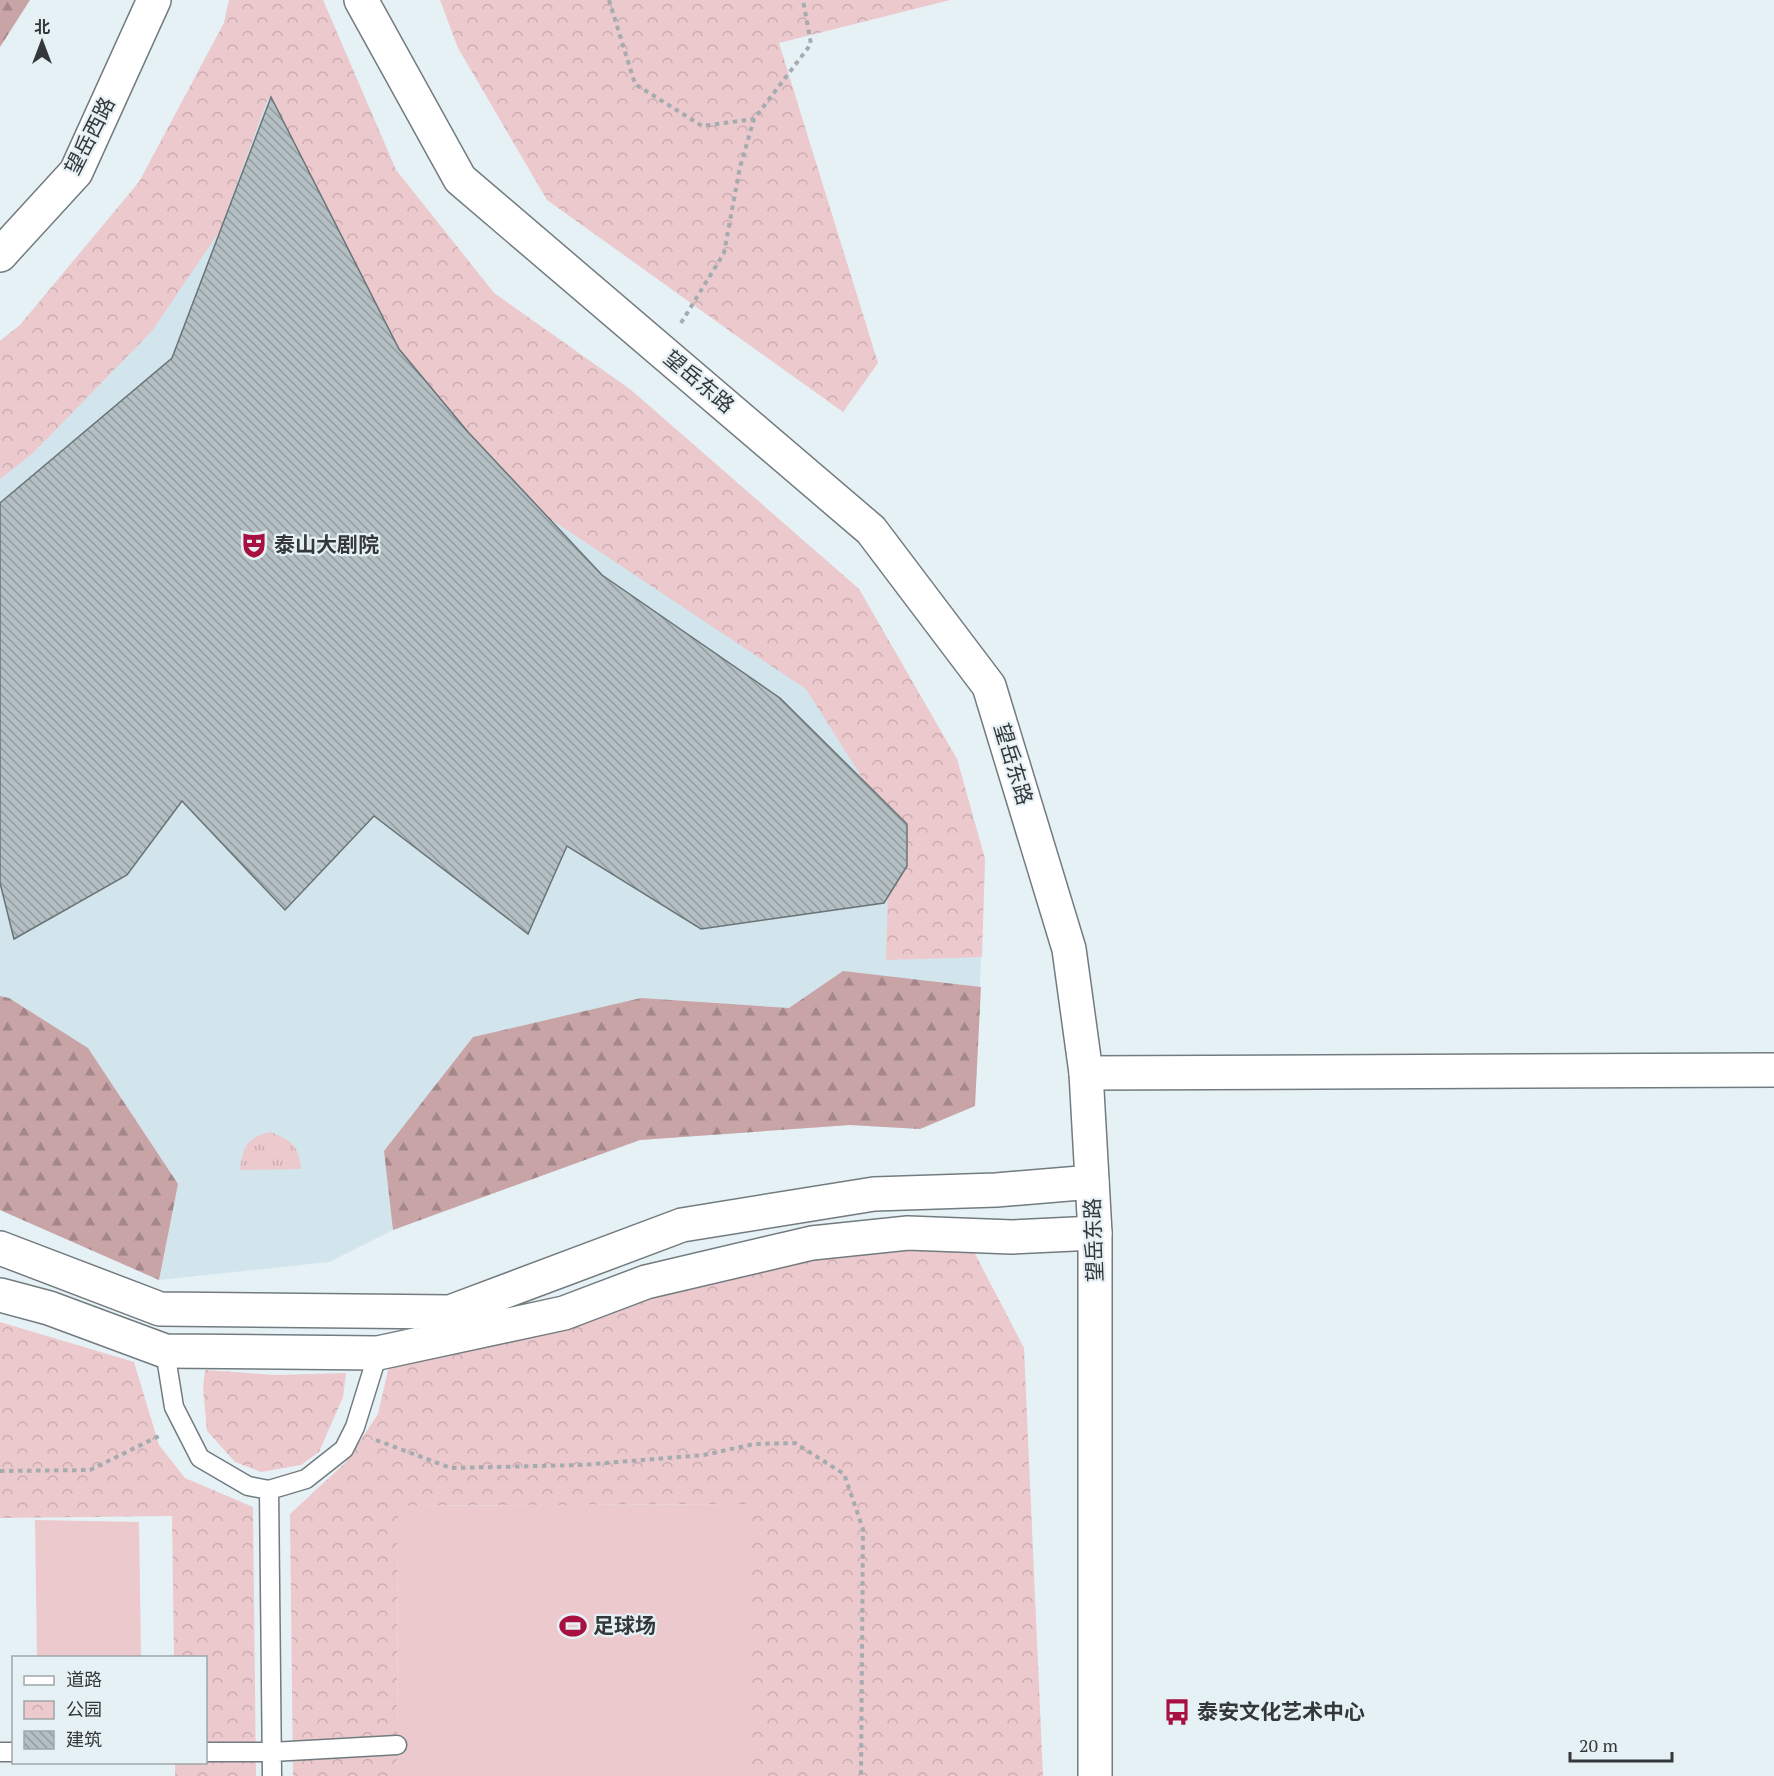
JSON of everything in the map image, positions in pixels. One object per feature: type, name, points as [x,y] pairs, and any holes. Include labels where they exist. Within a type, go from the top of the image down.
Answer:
[{"type":"street","name":"望岳西路","points":[[0,255],[76,172],[154,0]]},
{"type":"street","name":"望岳东路","points":[[361,0],[460,179],[872,530],[989,686],[1069,949],[1086,1073],[1095,1233],[1095,1776]]},
{"type":"street","points":[[1086,1073],[1774,1070]]},
{"type":"street","points":[[0,1248],[160,1310],[450,1312],[682,1225],[874,1194],[996,1190],[1092,1182]]},
{"type":"street","points":[[0,1296],[49,1308],[165,1351],[378,1353],[564,1313],[646,1282],[812,1243],[908,1233],[1012,1237],[1095,1233]]},
{"type":"lane","points":[[165,1351],[174,1407],[200,1458],[248,1486],[269,1490],[306,1479],[344,1449],[355,1427],[378,1353]]},
{"type":"lane","points":[[269,1490],[272,1776]]},
{"type":"lane","points":[[207,1752],[272,1752],[397,1745]]},
{"type":"path","points":[[609,0],[635,84],[702,126],[754,119]]},
{"type":"path","points":[[663,352],[724,253],[740,167],[754,119],[811,44],[803,0]]},
{"type":"path","points":[[0,1471],[90,1470],[183,1424]]},
{"type":"path","points":[[355,1427],[369,1437],[451,1467],[581,1465],[704,1455],[754,1444],[795,1443],[844,1474],[863,1529],[861,1776]]},
{"type":"shaded area","points":[[229,0],[323,0],[396,170],[494,293],[631,390],[859,589],[957,759],[985,859],[975,1106],[920,1129],[850,1125],[640,1140],[393,1230],[329,1262],[159,1280],[0,1210],[0,341],[20,325],[139,182],[224,23]]},
{"type":"green space","points":[[0,0],[30,0],[0,47]]},
{"type":"green space","points":[[229,0],[323,0],[396,170],[494,293],[631,390],[859,589],[957,759],[985,859],[982,957],[886,960],[890,822],[806,689],[546,516],[412,373],[323,224],[268,98],[219,232],[152,331],[33,453],[0,479],[0,341],[20,325],[139,182],[224,23]]},
{"type":"green space","points":[[440,0],[950,0],[779,43],[878,363],[843,412],[547,200],[458,48]]},
{"type":"green space","points":[[843,971],[981,987],[975,1106],[920,1129],[850,1125],[640,1140],[393,1230],[384,1151],[473,1037],[641,998],[789,1008]]},
{"type":"green space","points":[[0,996],[9,998],[88,1048],[178,1184],[159,1280],[0,1210]]},
{"type":"green space","points":[[270,1132],[293,1144],[301,1169],[240,1170],[247,1144],[256,1137]]},
{"type":"green space","points":[[871,1246],[972,1248],[1024,1348],[1043,1776],[748,1776],[747,1504],[398,1506],[397,1776],[293,1776],[290,1514],[346,1462],[378,1414],[389,1366],[630,1284]]},
{"type":"green space","points":[[0,1322],[134,1362],[159,1445],[185,1478],[253,1507],[256,1776],[175,1776],[175,1764],[207,1764],[207,1656],[174,1656],[172,1516],[0,1518]]},
{"type":"green space","points":[[205,1370],[276,1375],[346,1373],[343,1397],[319,1452],[301,1465],[261,1472],[235,1462],[207,1431],[203,1388]]},
{"type":"green space","name":"足球场","points":[[748,1504],[748,1776],[397,1776],[398,1506]]},
{"type":"green space","points":[[35,1520],[139,1522],[141,1656],[37,1656]]},
{"type":"building","points":[[271,97],[399,349],[468,432],[602,575],[780,698],[907,824],[907,866],[884,903],[701,929],[567,846],[528,934],[374,816],[285,910],[182,801],[127,875],[14,939],[0,883],[0,503],[172,358]]},
{"type":"place","name":"泰山大剧院","points":[[254,545]]},
{"type":"place","name":"足球场","points":[[573,1626]]},
{"type":"place","name":"泰安文化艺术中心","points":[[1177,1712]]}]
